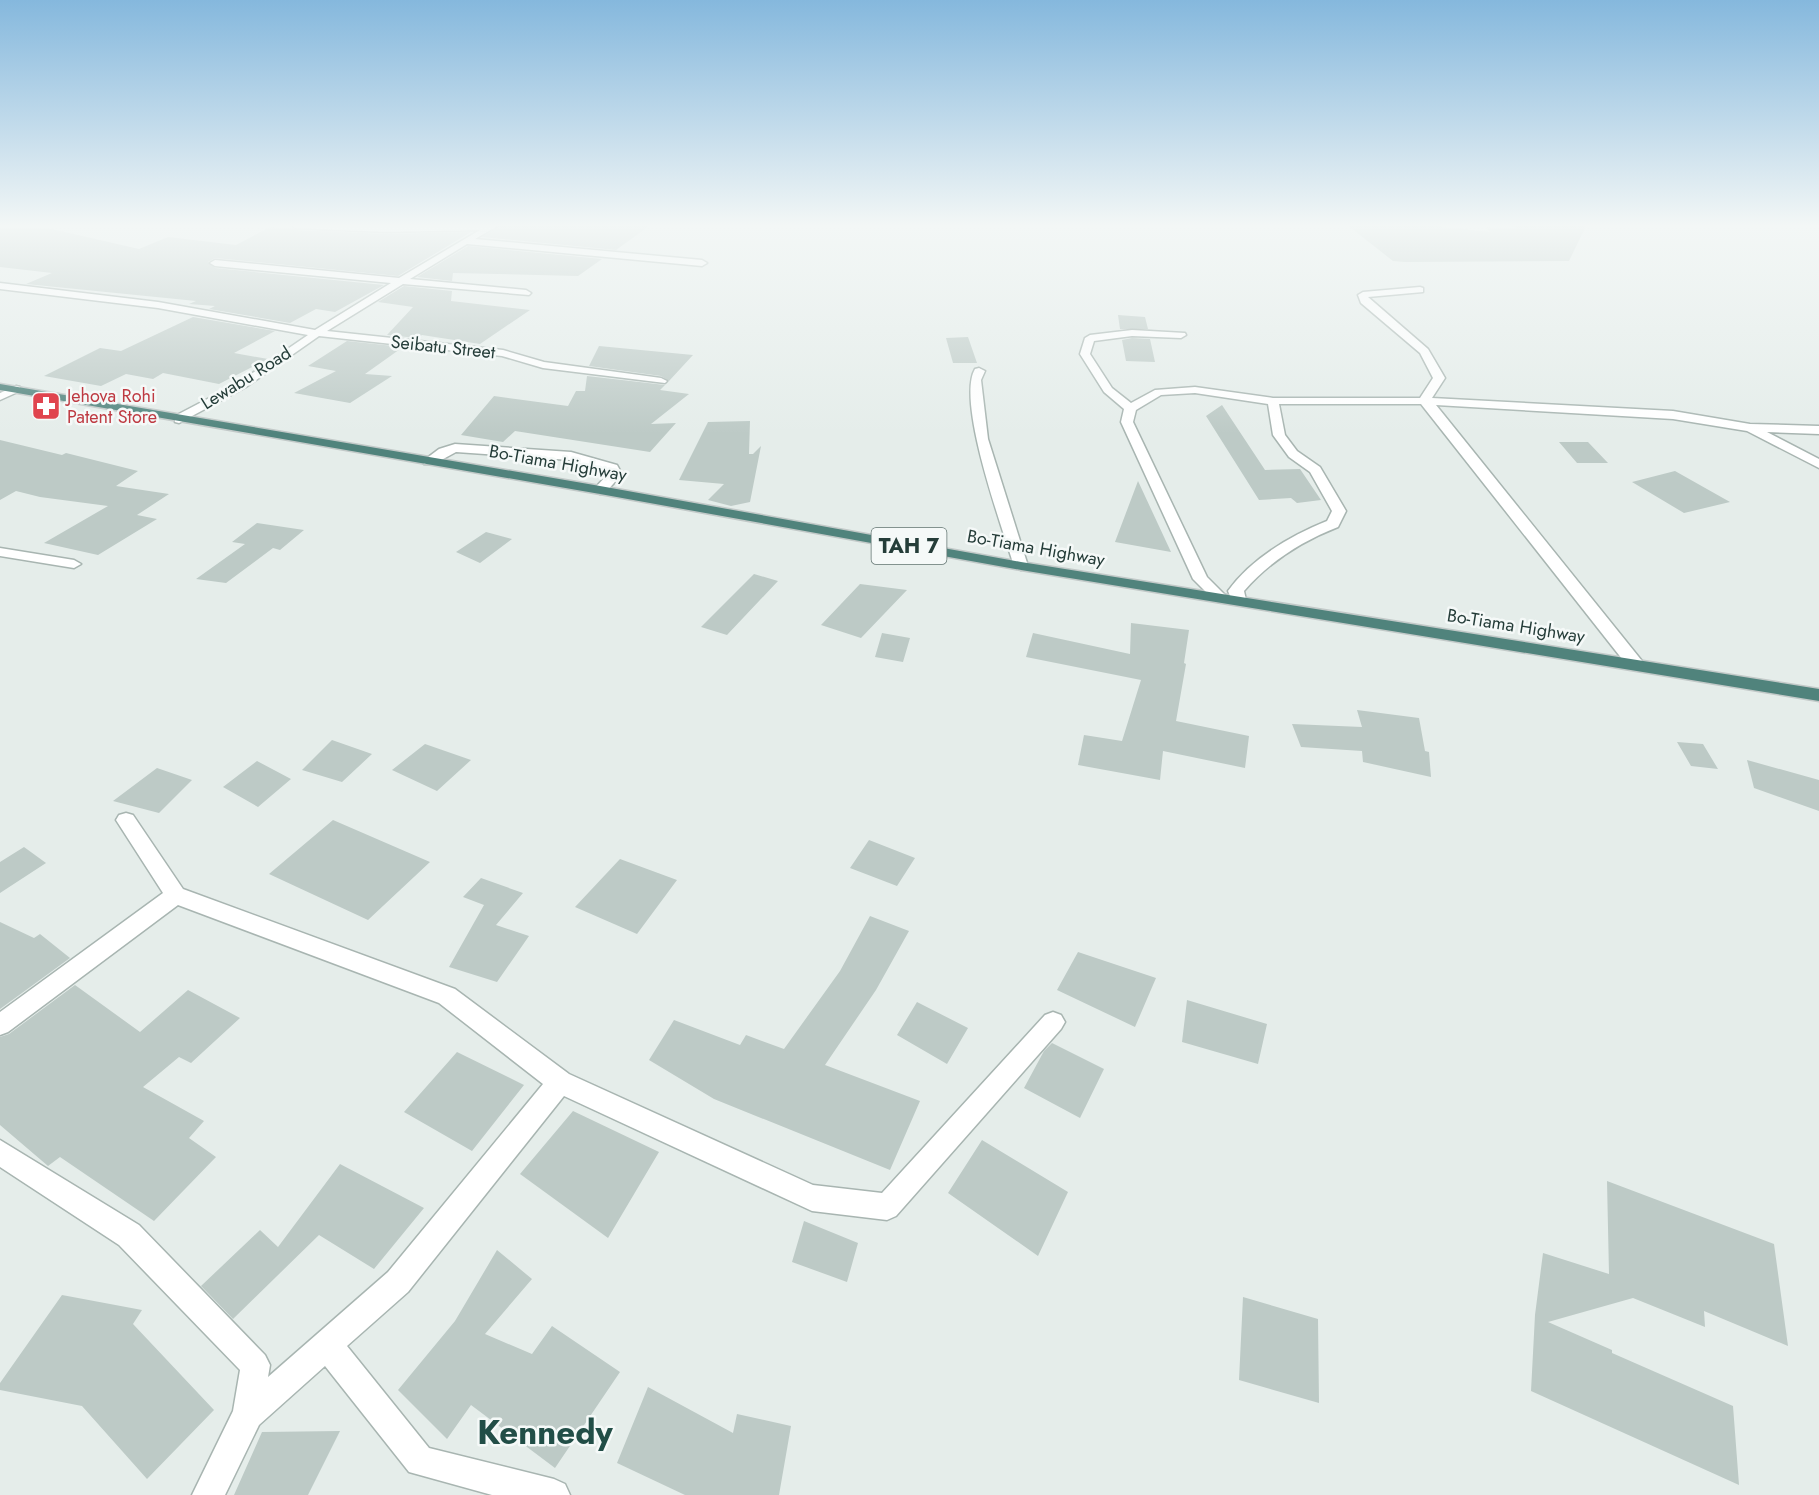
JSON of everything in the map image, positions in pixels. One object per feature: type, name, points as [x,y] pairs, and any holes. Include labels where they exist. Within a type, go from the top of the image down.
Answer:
[{"type":"highway","name":"Bo-Tiama Highway","points":[[0,387],[600,489],[1021,566],[1819,695]]},
{"type":"street","name":"Seibatu Street","points":[[64,294],[158,305],[317,333],[503,353],[543,365],[661,381]]},
{"type":"street","name":"Lewabu Road","points":[[179,419],[242,385],[317,333],[381,294]]},
{"type":"street","points":[[1377,294],[1363,295],[1364,301],[1424,351],[1439,378],[1425,401]]},
{"type":"street","points":[[1130,408],[1108,390],[1085,354],[1090,338],[1132,333],[1181,335]]},
{"type":"street","points":[[979,371],[975,380],[982,439],[1021,566]]},
{"type":"street","points":[[0,397],[16,389]]},
{"type":"street","points":[[1219,597],[1200,579],[1127,422],[1130,408],[1159,392],[1195,390],[1273,401],[1425,401],[1673,415],[1750,428],[1819,430]]},
{"type":"street","points":[[1238,600],[1236,591],[1256,568],[1307,534],[1333,525],[1339,511],[1315,471],[1293,454],[1279,435],[1273,401]]},
{"type":"street","points":[[1425,401],[1636,665]]},
{"type":"street","points":[[1750,428],[1819,464]]},
{"type":"street","points":[[429,461],[455,448],[571,456],[612,468],[616,474],[600,489]]},
{"type":"street","points":[[0,552],[74,564]]},
{"type":"street","points":[[126,820],[176,895],[447,996],[560,1082],[812,1198],[887,1207],[1053,1022]]},
{"type":"street","points":[[0,1025],[176,895]]},
{"type":"street","points":[[248,1414],[398,1282],[560,1082]]},
{"type":"street","points":[[0,1152],[129,1235],[255,1365],[248,1414],[208,1495]]},
{"type":"street","points":[[327,1345],[420,1461],[554,1495]]},
{"type":"building","points":[[124,294],[368,294],[335,312],[316,309],[290,323],[209,309],[215,306],[189,304],[196,301]]},
{"type":"building","points":[[391,294],[452,294],[451,301],[530,310],[480,344],[422,335],[417,338],[387,335],[413,307],[378,302]]},
{"type":"building","points":[[1118,315],[1145,317],[1148,329],[1120,329]]},
{"type":"building","points":[[193,317],[275,331],[234,353],[268,359],[219,384],[163,373],[153,379],[126,374],[101,386],[44,376],[100,348],[121,351]]},
{"type":"building","points":[[968,337],[977,363],[953,363],[946,338]]},
{"type":"building","points":[[1150,339],[1155,362],[1126,361],[1122,340]]},
{"type":"building","points":[[347,341],[403,347],[365,374],[392,376],[350,403],[294,393],[336,371],[308,366]]},
{"type":"building","points":[[599,346],[693,355],[669,381],[661,376],[589,366]]},
{"type":"building","points":[[587,376],[665,385],[660,390],[689,394],[651,424],[676,423],[650,452],[515,431],[503,442],[461,435],[494,396],[568,406],[576,391],[585,391]]},
{"type":"building","points":[[1222,405],[1265,470],[1300,469],[1321,500],[1297,503],[1291,498],[1259,500],[1206,416]]},
{"type":"building","points":[[750,421],[749,454],[753,454],[761,446],[750,502],[731,506],[708,500],[724,484],[679,480],[708,422]]},
{"type":"building","points":[[0,440],[138,471],[116,486],[169,494],[137,515],[157,519],[98,555],[44,543],[108,506],[40,497],[16,491],[0,500]]},
{"type":"building","points":[[1559,442],[1588,442],[1608,463],[1577,463]]},
{"type":"building","points":[[1675,471],[1730,502],[1684,513],[1632,482]]},
{"type":"building","points":[[1138,481],[1171,552],[1115,542]]},
{"type":"building","points":[[257,523],[304,530],[280,550],[273,548],[226,583],[196,579],[245,544],[232,542]]},
{"type":"building","points":[[486,532],[512,539],[480,563],[456,552]]},
{"type":"building","points":[[754,574],[778,581],[727,635],[701,627]]},
{"type":"building","points":[[860,584],[907,590],[861,638],[821,625]]},
{"type":"building","points":[[1131,623],[1189,630],[1184,663],[1186,664],[1176,721],[1249,736],[1245,768],[1163,751],[1160,780],[1078,765],[1084,735],[1122,741],[1141,680],[1026,657],[1033,633],[1130,654]]},
{"type":"building","points":[[882,633],[910,638],[903,662],[875,657]]},
{"type":"building","points":[[1357,710],[1419,718],[1425,751],[1429,752],[1431,777],[1363,762],[1362,751],[1301,747],[1292,724],[1362,727]]},
{"type":"building","points":[[332,740],[372,754],[342,782],[302,770]]},
{"type":"building","points":[[1677,742],[1703,744],[1718,769],[1691,766]]},
{"type":"building","points":[[425,744],[471,760],[437,791],[392,770]]},
{"type":"building","points":[[1747,760],[1819,780],[1819,811],[1754,788]]},
{"type":"building","points":[[257,761],[291,779],[258,807],[223,787]]},
{"type":"building","points":[[157,768],[192,780],[159,813],[113,801]]},
{"type":"building","points":[[333,820],[430,862],[368,920],[269,874]]},
{"type":"building","points":[[869,840],[915,858],[897,886],[850,868]]},
{"type":"building","points":[[24,847],[46,863],[0,893],[0,862]]},
{"type":"building","points":[[620,859],[677,880],[637,934],[575,907]]},
{"type":"building","points":[[481,878],[523,893],[496,925],[529,936],[497,982],[449,967],[484,905],[463,897]]},
{"type":"building","points":[[870,916],[909,931],[876,990],[825,1065],[920,1101],[890,1170],[714,1099],[649,1060],[674,1020],[740,1045],[746,1035],[784,1049],[840,971]]},
{"type":"building","points":[[0,922],[34,938],[40,934],[70,958],[0,1009]]},
{"type":"building","points":[[1078,952],[1156,978],[1135,1027],[1057,990]]},
{"type":"building","points":[[75,985],[140,1032],[188,990],[240,1018],[191,1063],[179,1057],[143,1087],[204,1121],[189,1138],[216,1157],[154,1221],[60,1157],[48,1166],[0,1125],[0,1037],[9,1034]]},
{"type":"building","points":[[1187,1000],[1267,1024],[1258,1064],[1182,1042]]},
{"type":"building","points":[[917,1002],[968,1028],[947,1064],[897,1035]]},
{"type":"building","points":[[1052,1043],[1104,1069],[1080,1118],[1024,1088],[1044,1051]]},
{"type":"building","points":[[457,1052],[524,1085],[472,1151],[404,1112]]},
{"type":"building","points":[[573,1111],[659,1152],[608,1238],[520,1174]]},
{"type":"building","points":[[982,1140],[1068,1192],[1038,1256],[948,1193]]},
{"type":"building","points":[[340,1164],[424,1208],[374,1269],[319,1235],[233,1319],[201,1286],[260,1230],[278,1247]]},
{"type":"building","points":[[1607,1181],[1774,1244],[1788,1346],[1704,1311],[1705,1327],[1633,1298],[1548,1322],[1733,1406],[1739,1485],[1531,1391],[1535,1315],[1543,1253],[1609,1274]]},
{"type":"building","points":[[804,1221],[858,1243],[847,1282],[792,1262]]},
{"type":"building","points":[[497,1250],[532,1279],[485,1334],[532,1354],[552,1326],[620,1372],[555,1468],[471,1405],[447,1439],[398,1390],[455,1321]]},
{"type":"building","points":[[62,1295],[142,1310],[133,1324],[214,1410],[147,1479],[82,1406],[0,1390],[0,1383]]},
{"type":"building","points":[[1243,1297],[1318,1319],[1319,1403],[1239,1380]]},
{"type":"building","points":[[648,1387],[733,1433],[737,1414],[791,1426],[779,1495],[685,1495],[617,1463]]},
{"type":"building","points":[[340,1431],[308,1495],[234,1495],[262,1432]]},
{"type":"place","name":"Jehova Rohi Patent Store","points":[[46,406]]},
{"type":"district","name":"Kennedy","points":[[545,1432]]}]
